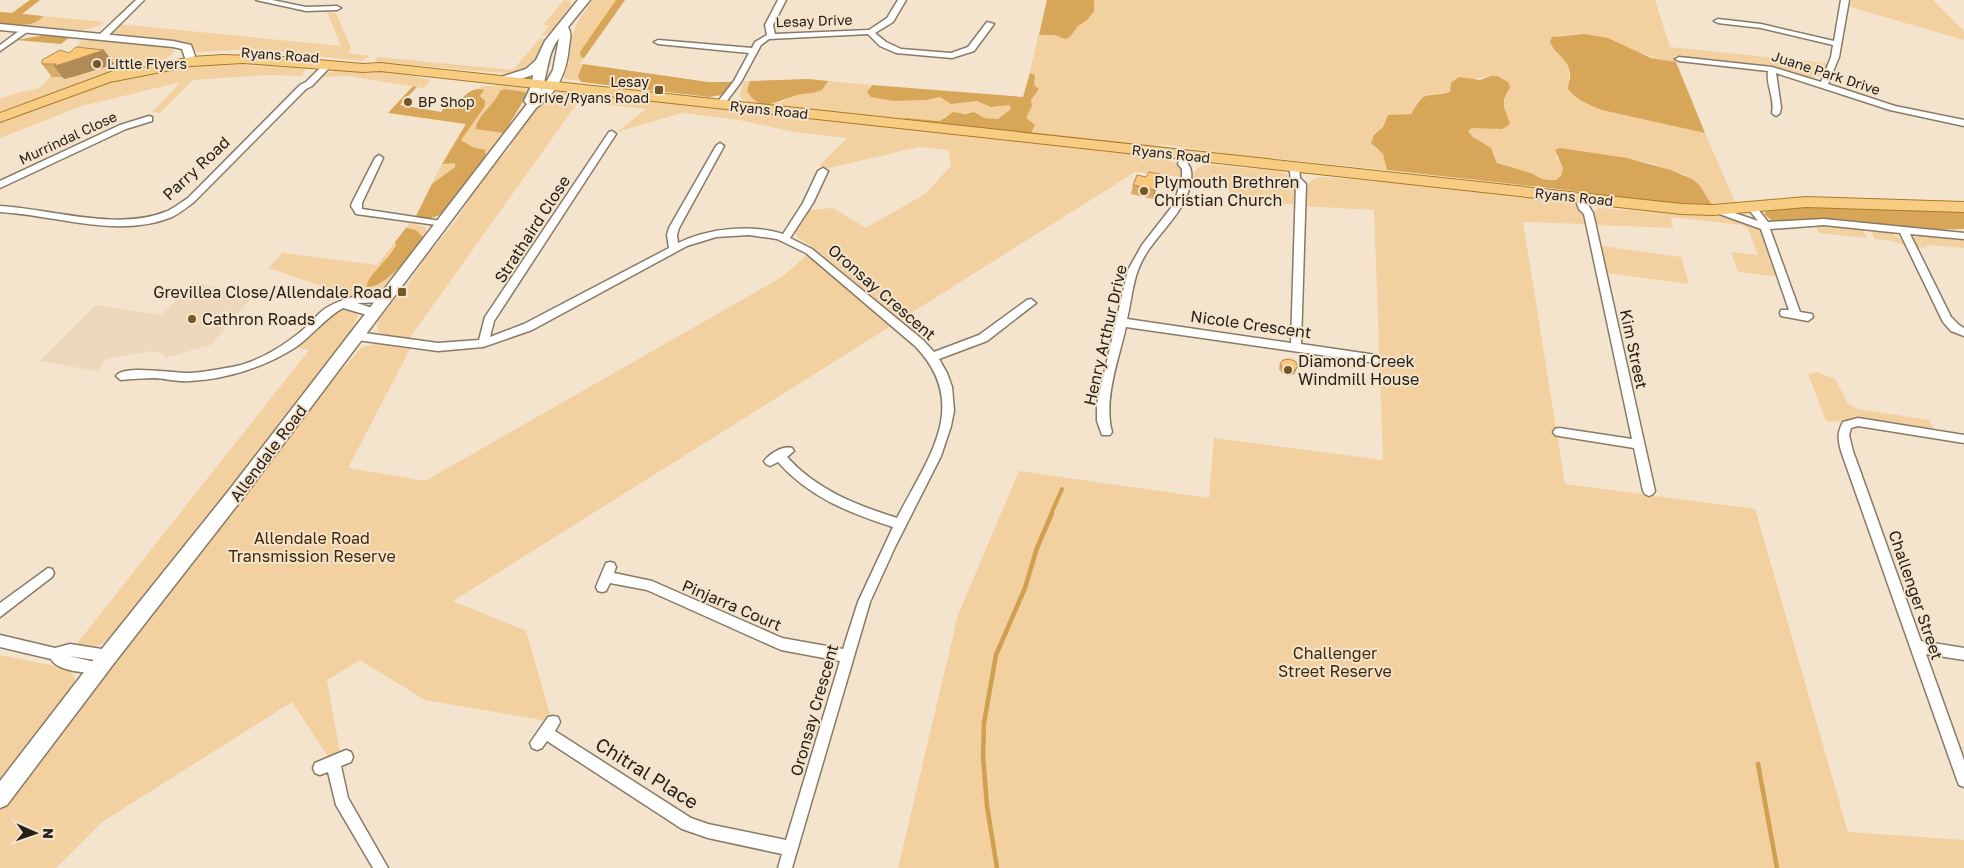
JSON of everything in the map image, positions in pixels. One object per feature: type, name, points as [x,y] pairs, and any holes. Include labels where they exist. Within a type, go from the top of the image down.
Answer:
[{"type":"main road","name":"Ryans Road","points":[[183,57],[326,62],[363,68],[380,67],[545,84],[1188,160],[1301,168],[1586,203],[1716,210],[1806,202],[1964,207]]},
{"type":"main road","points":[[0,118],[110,78],[183,57]]},
{"type":"street","points":[[96,36],[140,0]]},
{"type":"street","points":[[260,0],[306,9],[337,8]]},
{"type":"street","points":[[505,80],[530,72],[541,61],[554,36],[563,28],[584,0]]},
{"type":"street","points":[[771,36],[769,25],[782,0]]},
{"type":"street","name":"Lesay Drive","points":[[725,105],[736,92],[737,82],[760,41],[771,36],[870,32],[884,26],[893,19],[902,0]]},
{"type":"street","points":[[1824,85],[1833,65],[1845,0]]},
{"type":"street","points":[[1718,21],[1762,26],[1838,44]]},
{"type":"street","points":[[870,32],[883,44],[899,51],[952,56],[971,49],[990,24]]},
{"type":"street","name":"Ryans Road","points":[[0,27],[96,36],[183,57]]},
{"type":"street","name":"Allendale Road","points":[[0,798],[103,662],[230,502],[532,105],[540,100],[545,84],[559,72],[563,58],[565,32],[563,28]]},
{"type":"street","points":[[0,49],[26,30]]},
{"type":"street","points":[[658,42],[754,51]]},
{"type":"street","name":"Juane Park Drive","points":[[1679,60],[1772,69],[1893,108],[1964,124]]},
{"type":"street","points":[[541,61],[545,84]]},
{"type":"street","name":"Parry Road","points":[[0,209],[27,210],[123,224],[141,224],[178,211],[303,87],[309,84],[326,62]]},
{"type":"street","points":[[1772,69],[1771,74],[1778,101],[1776,113]]},
{"type":"street","name":"Murrindal Close","points":[[0,185],[124,127],[149,119]]},
{"type":"street","name":"Strathaird Close","points":[[482,343],[489,320],[612,134]]},
{"type":"street","points":[[674,249],[672,235],[674,228],[720,146]]},
{"type":"street","points":[[379,158],[357,203],[356,206],[359,212],[441,224]]},
{"type":"street","name":"Henry Arthur Drive","points":[[1106,432],[1103,421],[1103,404],[1133,270],[1145,247],[1178,205],[1185,187],[1188,160]]},
{"type":"street","points":[[1296,347],[1301,184],[1306,179],[1301,168]]},
{"type":"street","points":[[785,238],[808,203],[823,171]]},
{"type":"street","name":"Kim Street","points":[[1586,203],[1649,491]]},
{"type":"street","points":[[1748,206],[1769,236],[1796,315]]},
{"type":"street","points":[[1716,210],[1763,226],[1824,222],[1964,236]]},
{"type":"street","points":[[1903,230],[1947,319],[1955,328],[1964,332]]},
{"type":"street","name":"Oronsay Crescent","points":[[357,336],[438,347],[482,343],[502,338],[528,327],[674,249],[705,236],[726,233],[761,233],[785,238],[809,251],[919,343],[933,357],[948,393],[946,428],[870,586],[847,656],[784,868]]},
{"type":"street","points":[[121,376],[146,374],[184,377],[203,376],[251,365],[292,344],[328,312],[342,304],[358,298],[386,298]]},
{"type":"street","points":[[933,357],[983,338],[1031,303]]},
{"type":"street","points":[[342,304],[374,313]]},
{"type":"street","points":[[1785,313],[1808,317]]},
{"type":"street","name":"Nicole Crescent","points":[[1120,322],[1376,359]]},
{"type":"street","name":"Challenger Street","points":[[1964,439],[1887,426],[1852,423],[1843,430],[1844,442],[1964,780]]},
{"type":"street","points":[[1559,432],[1638,444]]},
{"type":"street","points":[[779,456],[798,477],[832,500],[853,510],[900,524]]},
{"type":"street","points":[[0,610],[48,573]]},
{"type":"street","name":"Pinjarra Court","points":[[606,577],[648,585],[780,644],[847,656]]},
{"type":"street","points":[[0,641],[55,654],[58,660],[61,661],[103,662]]},
{"type":"street","points":[[1916,646],[1964,654]]},
{"type":"street","name":"Chitral Place","points":[[545,732],[687,824],[708,831],[790,848]]},
{"type":"street","points":[[333,762],[341,800],[381,868]]},
{"type":"shaded area","points":[[30,0],[40,0],[22,14],[43,16],[39,20],[23,25],[0,23],[0,12],[12,13]]},
{"type":"shaded area","points":[[616,0],[625,0],[584,58],[581,57],[580,52]]},
{"type":"shaded area","points":[[1047,0],[1094,0],[1094,11],[1087,20],[1078,26],[1070,37],[1065,39],[1055,35],[1039,35]]},
{"type":"shaded area","points":[[1584,34],[1608,38],[1651,58],[1676,62],[1705,133],[1602,110],[1575,96],[1568,89],[1570,75],[1568,67],[1550,42],[1552,37]]},
{"type":"shaded area","points":[[45,35],[70,37],[61,44],[16,40]]},
{"type":"shaded area","points":[[583,64],[708,82],[732,82],[721,95],[709,97],[581,82],[578,76]]},
{"type":"shaded area","points":[[1030,73],[1035,75],[1034,85],[1039,89],[1031,100],[1032,106],[1026,118],[1035,125],[1030,135],[897,121],[906,118],[940,121],[953,112],[965,114],[974,112],[984,118],[998,119],[1011,109],[1009,105],[991,107],[977,101],[951,104],[940,97],[926,100],[893,101],[871,97],[867,92],[872,85],[1023,97]]},
{"type":"shaded area","points":[[1497,76],[1508,82],[1510,87],[1504,99],[1504,107],[1510,124],[1502,129],[1472,128],[1468,131],[1473,137],[1491,148],[1497,163],[1531,173],[1542,179],[1556,180],[1561,176],[1563,168],[1555,150],[1560,148],[1627,158],[1671,170],[1694,180],[1712,205],[1646,201],[1387,170],[1383,154],[1371,143],[1374,135],[1383,127],[1388,115],[1411,114],[1424,97],[1450,92],[1451,83],[1459,77],[1480,80]]},
{"type":"shaded area","points":[[808,79],[828,81],[822,90],[797,95],[769,104],[758,102],[747,91],[750,81]]},
{"type":"shaded area","points":[[413,86],[417,87],[400,105],[441,112],[445,107],[453,108],[471,91],[475,89],[484,90],[480,96],[485,101],[485,106],[461,140],[472,147],[485,150],[486,157],[442,214],[429,219],[415,218],[432,184],[455,167],[455,163],[442,164],[466,124],[388,113]]},
{"type":"shaded area","points":[[505,89],[525,92],[526,96],[504,133],[476,129],[482,115],[500,91]]},
{"type":"shaded area","points":[[1815,206],[1964,210],[1964,229],[1931,230],[1823,219],[1774,222],[1765,215],[1765,212],[1770,210]]},
{"type":"shaded area","points":[[406,228],[416,230],[424,238],[390,276],[374,286],[367,287],[370,278],[393,250],[396,245],[395,242]]},
{"type":"shaded area","points":[[193,282],[253,296],[211,345],[165,358],[165,354],[152,351],[107,359],[97,371],[40,361],[96,305],[162,315]]},
{"type":"green space","points":[[30,0],[40,0],[22,14],[105,22],[83,30],[69,31],[0,23],[0,12],[12,13]]},
{"type":"green space","points":[[564,0],[571,1],[570,6],[550,34],[541,36],[549,26],[543,25]]},
{"type":"green space","points":[[593,0],[625,0],[580,64],[708,82],[732,82],[724,93],[713,97],[565,79],[573,32]]},
{"type":"green space","points":[[1047,0],[1655,0],[1670,47],[1828,63],[1822,75],[1812,78],[1758,64],[1674,56],[1676,62],[1659,59],[1602,38],[1588,35],[1571,34],[1552,37],[1551,46],[1560,54],[1568,68],[1568,85],[1670,125],[1705,133],[1735,202],[1712,205],[1707,196],[1685,175],[1651,163],[1560,148],[1556,156],[1563,168],[1561,176],[1556,180],[1549,180],[1497,163],[1494,153],[1468,131],[1472,128],[1509,119],[1504,105],[1508,92],[1491,76],[1474,79],[1446,93],[1426,95],[1416,103],[1411,114],[1388,115],[1383,127],[1374,135],[1373,146],[1383,154],[1387,170],[1237,155],[1168,145],[1145,145],[1015,133]]},
{"type":"green space","points":[[1851,0],[1933,0],[1964,31],[1964,40],[1850,7]]},
{"type":"green space","points":[[327,12],[336,13],[351,48],[349,53],[370,56],[362,61],[254,49],[198,52],[179,41],[120,35],[112,32],[118,24],[341,46]]},
{"type":"green space","points":[[83,39],[168,47],[175,51],[166,59],[122,71],[0,114],[0,99],[16,93],[40,88]]},
{"type":"green space","points":[[539,39],[547,39],[539,57],[533,65],[515,74],[376,62],[375,60],[378,57],[513,70]]},
{"type":"green space","points":[[220,64],[306,68],[302,76],[268,75],[193,80],[160,113],[152,112],[181,82],[82,106],[0,138],[0,122],[81,92],[163,71],[191,66]]},
{"type":"green space","points":[[335,70],[388,72],[428,79],[430,82],[424,88],[347,76],[320,77]]},
{"type":"green space","points":[[744,81],[750,81],[747,91],[762,103],[779,103],[795,95],[822,90],[828,81],[872,85],[869,87],[871,97],[893,101],[926,100],[940,97],[951,104],[977,101],[991,107],[1009,105],[1011,109],[999,119],[984,118],[971,112],[946,115],[940,121],[906,118],[897,121],[749,103],[739,96]]},
{"type":"green space","points":[[483,86],[514,86],[530,91],[506,130],[449,206],[434,216],[415,218],[437,173],[480,101],[472,91]]},
{"type":"green space","points":[[558,91],[867,123],[1152,156],[1178,164],[1181,169],[1181,177],[1135,172],[900,320],[814,248],[798,238],[794,231],[808,210],[833,208],[866,228],[925,194],[951,166],[948,150],[919,147],[822,168],[820,165],[847,138],[794,132],[739,120],[682,113],[617,132],[646,109],[578,102],[409,339],[386,335],[378,331],[378,322],[456,220],[492,165],[510,149],[514,137],[547,97]]},
{"type":"green space","points":[[1204,165],[1271,170],[1284,173],[1296,183],[1295,205],[1229,198],[1229,182],[1192,178],[1197,168]]},
{"type":"green space","name":"Challenger Street Reserve","points":[[1315,178],[1381,181],[1507,194],[1565,202],[1578,206],[1582,212],[1585,224],[1523,222],[1565,484],[1755,509],[1848,832],[1964,840],[1964,868],[898,868],[958,615],[1019,471],[1209,498],[1214,438],[1383,460],[1374,210],[1304,206],[1309,184]]},
{"type":"green space","points":[[1599,208],[1732,217],[1757,227],[1762,231],[1779,277],[1738,272],[1731,252],[1758,255],[1748,229],[1742,225],[1671,217],[1673,228],[1596,225],[1594,212]]},
{"type":"green space","points":[[410,223],[425,227],[424,238],[383,287],[369,294],[352,297],[269,268],[282,253],[377,265]]},
{"type":"green space","points":[[1815,225],[1861,228],[1867,238],[1819,233]]},
{"type":"green space","points":[[1871,229],[1895,235],[1906,246],[1893,241],[1874,239]]},
{"type":"green space","points":[[1922,235],[1964,238],[1964,248],[1929,245],[1925,248],[1915,247],[1913,238]]},
{"type":"green space","points":[[1601,246],[1681,257],[1689,284],[1607,273]]},
{"type":"green space","name":"Allendale Road Transmission Reserve","points":[[807,255],[891,326],[453,601],[526,631],[551,718],[548,721],[425,700],[360,660],[327,680],[340,752],[329,758],[292,702],[102,822],[56,868],[0,868],[0,808],[315,401],[361,348],[374,344],[410,349],[348,468],[425,481],[782,277]]},
{"type":"green space","points":[[349,309],[358,315],[349,337],[122,627],[102,644],[91,647],[75,646],[309,350],[293,346],[340,310]]},
{"type":"green space","points":[[1817,372],[1835,379],[1848,404],[1857,409],[1929,420],[1934,429],[1860,419],[1835,422],[1826,421],[1808,374]]},
{"type":"green space","points":[[0,655],[66,668],[72,673],[75,680],[72,688],[55,713],[0,779]]},
{"type":"building","points":[[76,47],[104,50],[54,66],[56,64],[42,64],[42,60],[60,50],[69,53]]},
{"type":"building","points":[[1149,172],[1160,174],[1154,190],[1133,185],[1137,175],[1146,177]]},
{"type":"building","points":[[1283,360],[1295,361],[1298,366],[1295,370],[1283,369],[1280,364]]},
{"type":"waterway","points":[[1051,514],[1062,489]]},
{"type":"waterway","points":[[997,868],[987,806],[983,756],[984,723],[996,655],[1025,588],[1037,548],[1052,513]]},
{"type":"waterway","points":[[1758,764],[1777,868]]},
{"type":"place","name":"Little Flyers","points":[[97,64]]},
{"type":"place","name":"Lesay Drive/Ryans Road","points":[[659,90]]},
{"type":"place","name":"BP Shop","points":[[408,102]]},
{"type":"place","name":"Plymouth Brethren Christian Church","points":[[1144,191]]},
{"type":"place","name":"Grevillea Close/Allendale Road","points":[[402,292]]},
{"type":"place","name":"Cathron Roads","points":[[192,319]]},
{"type":"place","name":"Diamond Creek Windmill House","points":[[1288,370]]}]
